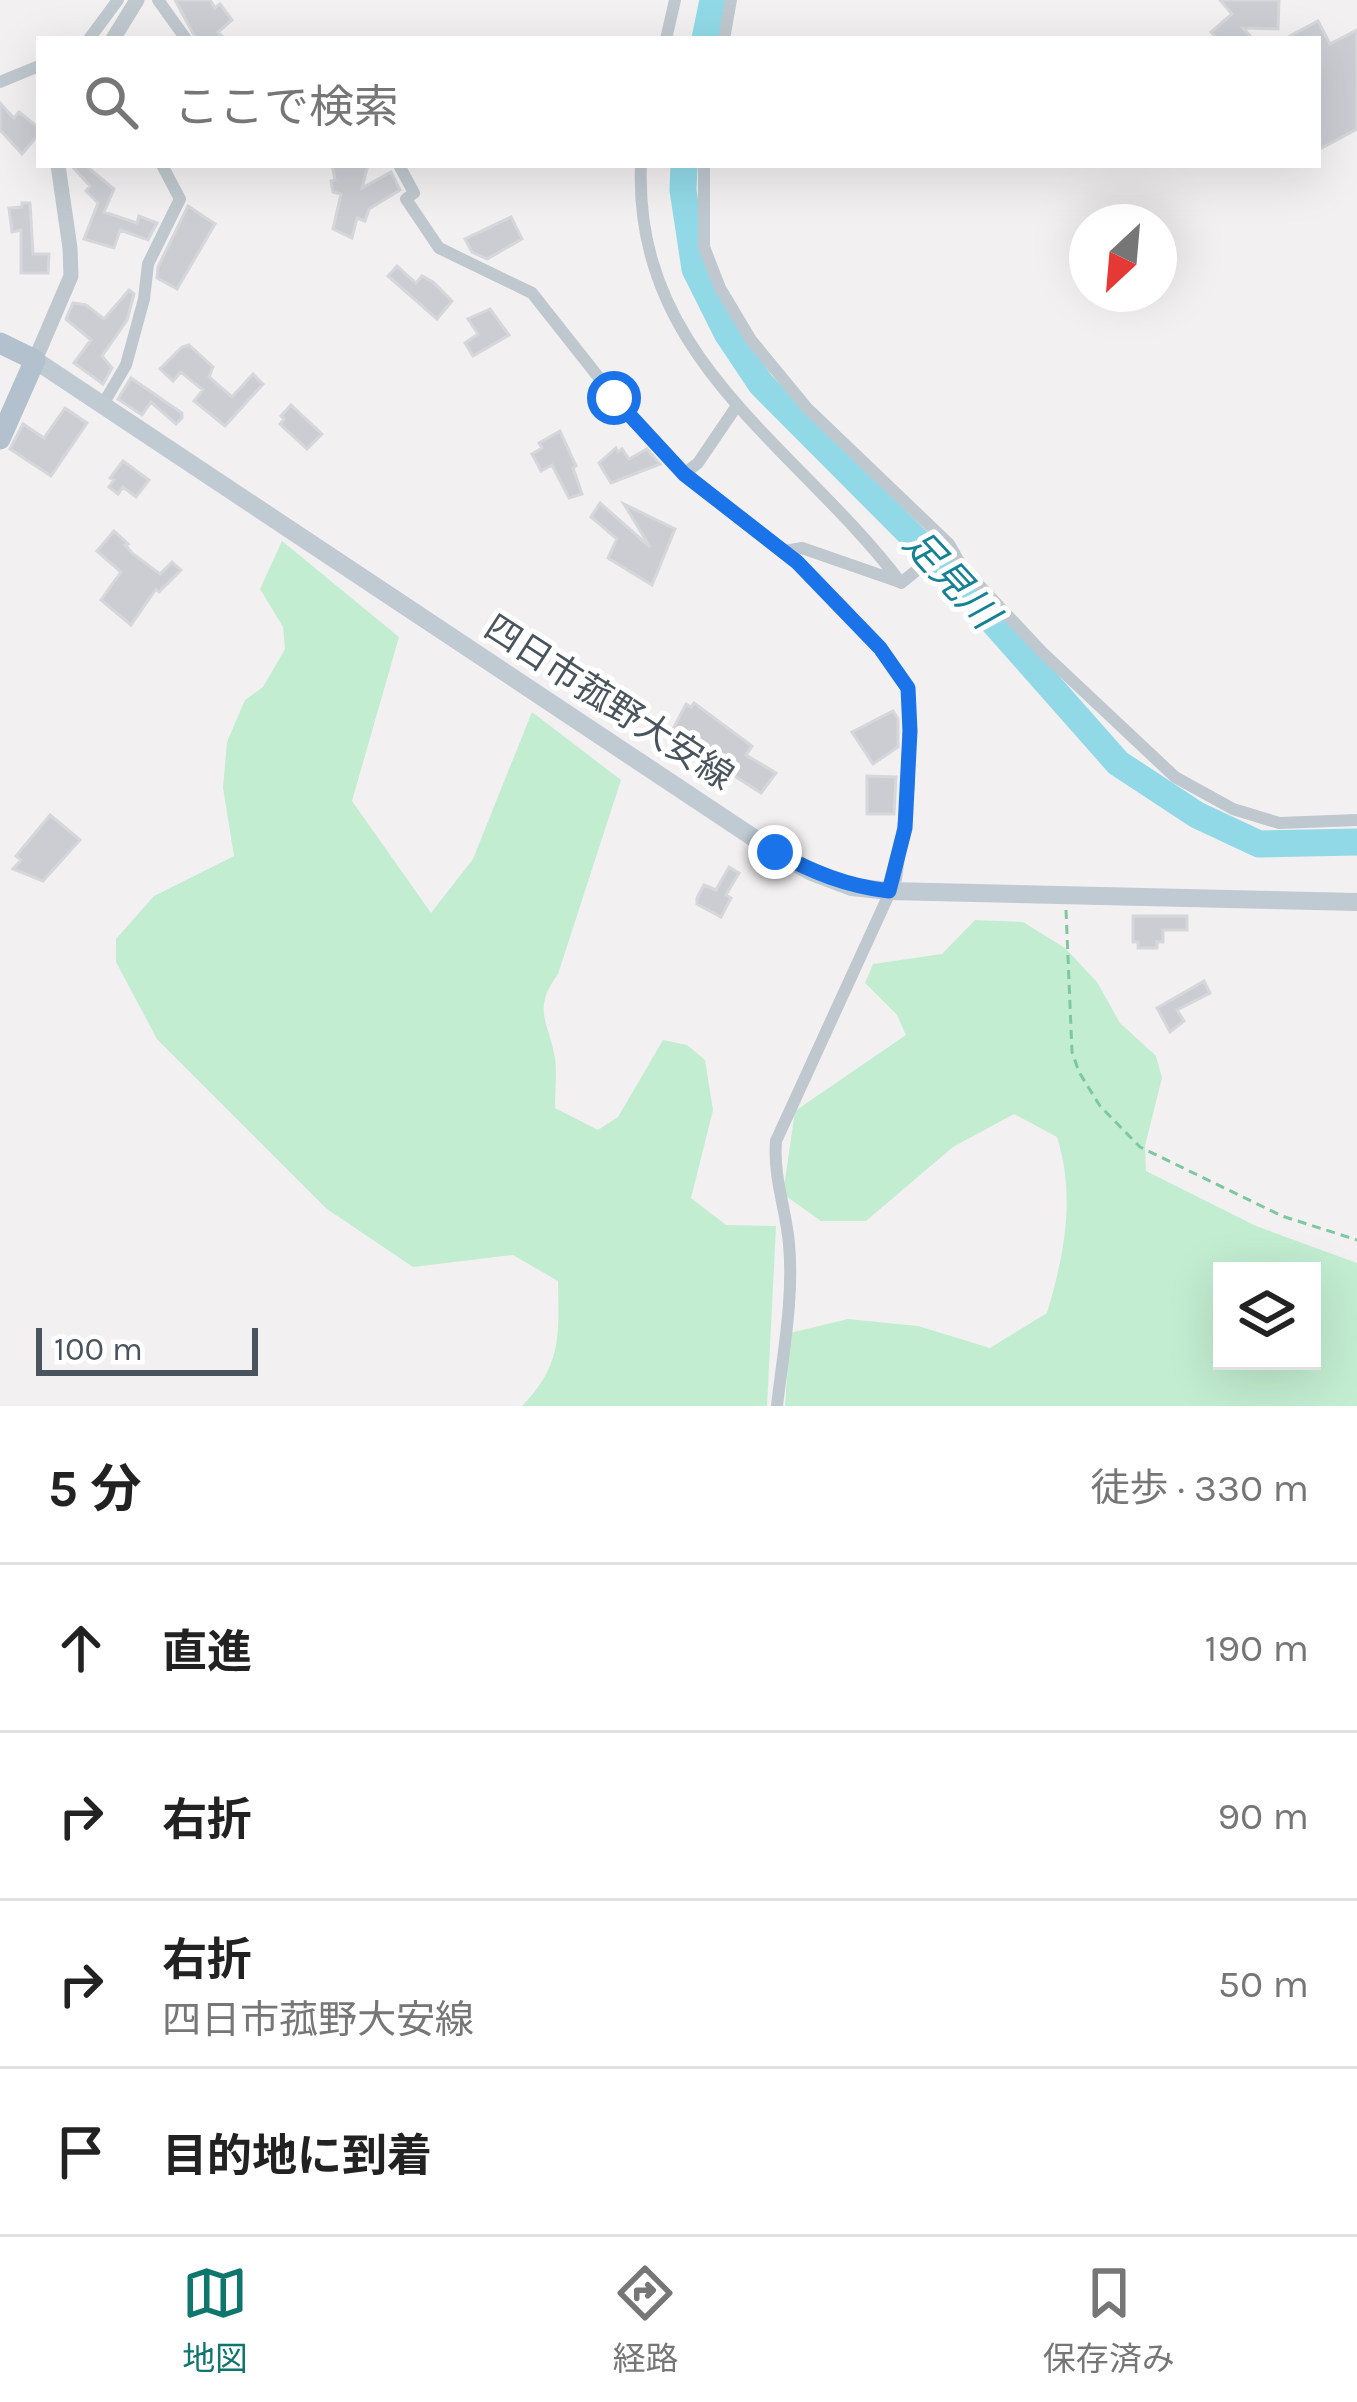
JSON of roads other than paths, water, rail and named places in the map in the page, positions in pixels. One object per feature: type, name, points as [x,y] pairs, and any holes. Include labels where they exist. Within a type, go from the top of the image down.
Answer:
[{"type":"main road","points":[[0,343],[35,360],[0,439]]},
{"type":"main road","name":"四日市菰野大安線","points":[[35,360],[775,852],[812,872],[852,886],[889,891],[1357,902]]},
{"type":"street","points":[[91,36],[118,0]]},
{"type":"street","points":[[115,36],[137,0]]},
{"type":"street","points":[[158,0],[184,36]]},
{"type":"street","points":[[666,36],[675,0]]},
{"type":"street","points":[[724,36],[730,0]]},
{"type":"street","points":[[0,82],[36,67]]},
{"type":"street","points":[[35,360],[70,277],[58,168]]},
{"type":"street","points":[[102,406],[126,365],[148,264],[180,199],[164,168]]},
{"type":"street","points":[[401,168],[414,193],[406,199],[439,248],[532,292],[614,398],[684,474],[785,551],[868,634],[908,688],[905,828],[889,891],[776,1141],[775,1170],[789,1241],[790,1274],[777,1406]]},
{"type":"street","points":[[641,168],[651,264],[674,320],[736,407],[860,532],[901,583]]},
{"type":"street","points":[[704,168],[704,248],[720,288],[751,340],[806,408],[949,544],[962,567],[1042,652],[1174,777],[1233,809],[1279,823],[1357,820]]},
{"type":"street","points":[[684,474],[698,463],[736,407]]},
{"type":"street","points":[[901,583],[949,544]]},
{"type":"street","points":[[785,551],[802,548],[901,583]]},
{"type":"waterway","name":"足見川","points":[[706,36],[713,0]]},
{"type":"waterway","name":"足見川","points":[[684,168],[695,269],[727,333],[761,384],[958,582],[1118,763],[1197,815],[1259,844],[1357,842]]}]
